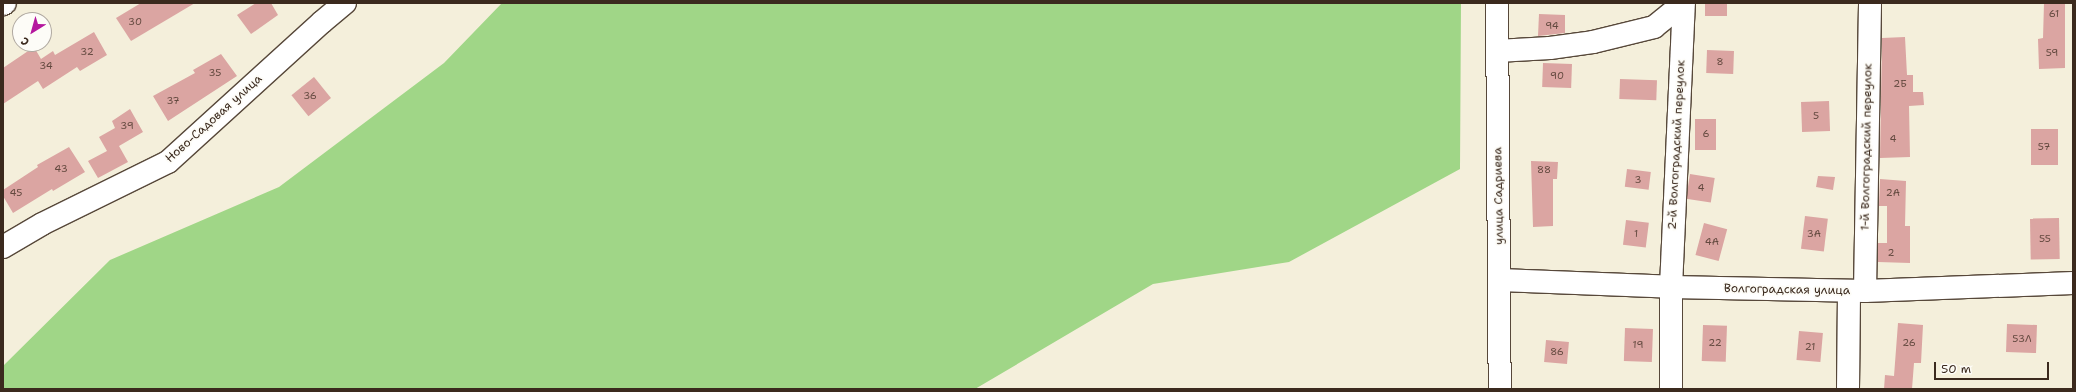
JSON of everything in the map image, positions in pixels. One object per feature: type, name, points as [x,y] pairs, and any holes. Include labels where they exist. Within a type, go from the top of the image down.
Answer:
[{"type":"street","name":"Ново-Садовая улица","points":[[3,247],[42,224],[168,162],[345,3]]},
{"type":"street","name":"улица Садриева","points":[[1497,3],[1500,389]]},
{"type":"street","points":[[1497,51],[1550,48],[1593,42],[1654,27],[1684,3]]},
{"type":"street","name":"2-й Волгоградский переулок","points":[[1671,389],[1670,287],[1684,3]]},
{"type":"street","name":"1-й Волгоградский переулок","points":[[1848,389],[1857,291],[1870,3]]},
{"type":"street","name":"Волгоградская улица","points":[[1500,280],[1670,287],[1857,291],[2073,284]]},
{"type":"green space","points":[[502,3],[1461,3],[1460,169],[1289,262],[1153,284],[975,389],[3,389],[3,366],[110,260],[279,187],[444,63]]},
{"type":"building","points":[[141,3],[195,3],[131,41],[116,18]]},
{"type":"building","points":[[256,3],[271,3],[278,15],[251,34],[237,15]]},
{"type":"building","points":[[1705,3],[1727,3],[1727,16],[1705,16]]},
{"type":"building","points":[[2044,3],[2065,3],[2065,68],[2039,69],[2038,39],[2043,38]]},
{"type":"building","points":[[1539,14],[1565,15],[1565,33],[1538,36]]},
{"type":"building","points":[[94,32],[107,55],[80,71],[77,67],[43,89],[38,81],[3,104],[3,68],[27,52],[37,52],[41,59],[53,51],[55,55]]},
{"type":"building","points":[[1905,37],[1907,75],[1913,75],[1913,92],[1923,92],[1924,105],[1909,106],[1910,157],[1880,158],[1882,38]]},
{"type":"building","points":[[1707,50],[1734,51],[1733,74],[1706,73]]},
{"type":"building","points":[[221,54],[237,76],[168,121],[153,96],[195,73],[193,70]]},
{"type":"building","points":[[1543,63],[1572,64],[1571,88],[1542,87]]},
{"type":"building","points":[[314,77],[331,98],[308,116],[291,95]]},
{"type":"building","points":[[1620,79],[1657,80],[1656,100],[1619,99]]},
{"type":"building","points":[[1829,101],[1830,131],[1802,132],[1801,102]]},
{"type":"building","points":[[130,109],[143,132],[119,146],[128,162],[98,178],[88,161],[107,151],[99,137],[115,128],[112,121]]},
{"type":"building","points":[[1695,119],[1716,119],[1716,150],[1695,150]]},
{"type":"building","points":[[2031,129],[2058,129],[2058,165],[2031,165]]},
{"type":"building","points":[[69,147],[85,172],[53,191],[52,189],[13,213],[3,196],[3,190],[38,167],[37,165]]},
{"type":"building","points":[[1531,161],[1558,162],[1557,179],[1553,179],[1553,226],[1533,227]]},
{"type":"building","points":[[1627,169],[1651,172],[1649,190],[1625,187]]},
{"type":"building","points":[[1690,174],[1715,178],[1711,203],[1686,199]]},
{"type":"building","points":[[1818,176],[1835,177],[1833,190],[1816,187]]},
{"type":"building","points":[[1880,179],[1906,181],[1905,226],[1910,226],[1910,263],[1878,262],[1878,243],[1887,243],[1887,206],[1879,206]]},
{"type":"building","points":[[1805,216],[1828,219],[1824,252],[1801,249]]},
{"type":"building","points":[[2059,218],[2060,259],[2031,259],[2030,219]]},
{"type":"building","points":[[1626,220],[1649,223],[1646,248],[1623,245]]},
{"type":"building","points":[[1704,223],[1727,229],[1719,261],[1695,255]]},
{"type":"building","points":[[1898,323],[1923,325],[1921,363],[1914,363],[1912,389],[1884,389],[1885,375],[1894,376]]},
{"type":"building","points":[[2007,324],[2037,325],[2036,353],[2006,352]]},
{"type":"building","points":[[1703,325],[1727,326],[1726,362],[1702,361]]},
{"type":"building","points":[[1625,328],[1653,329],[1652,362],[1624,361]]},
{"type":"building","points":[[1799,331],[1823,333],[1820,362],[1796,360]]},
{"type":"building","points":[[1546,340],[1569,342],[1567,364],[1544,362]]}]
